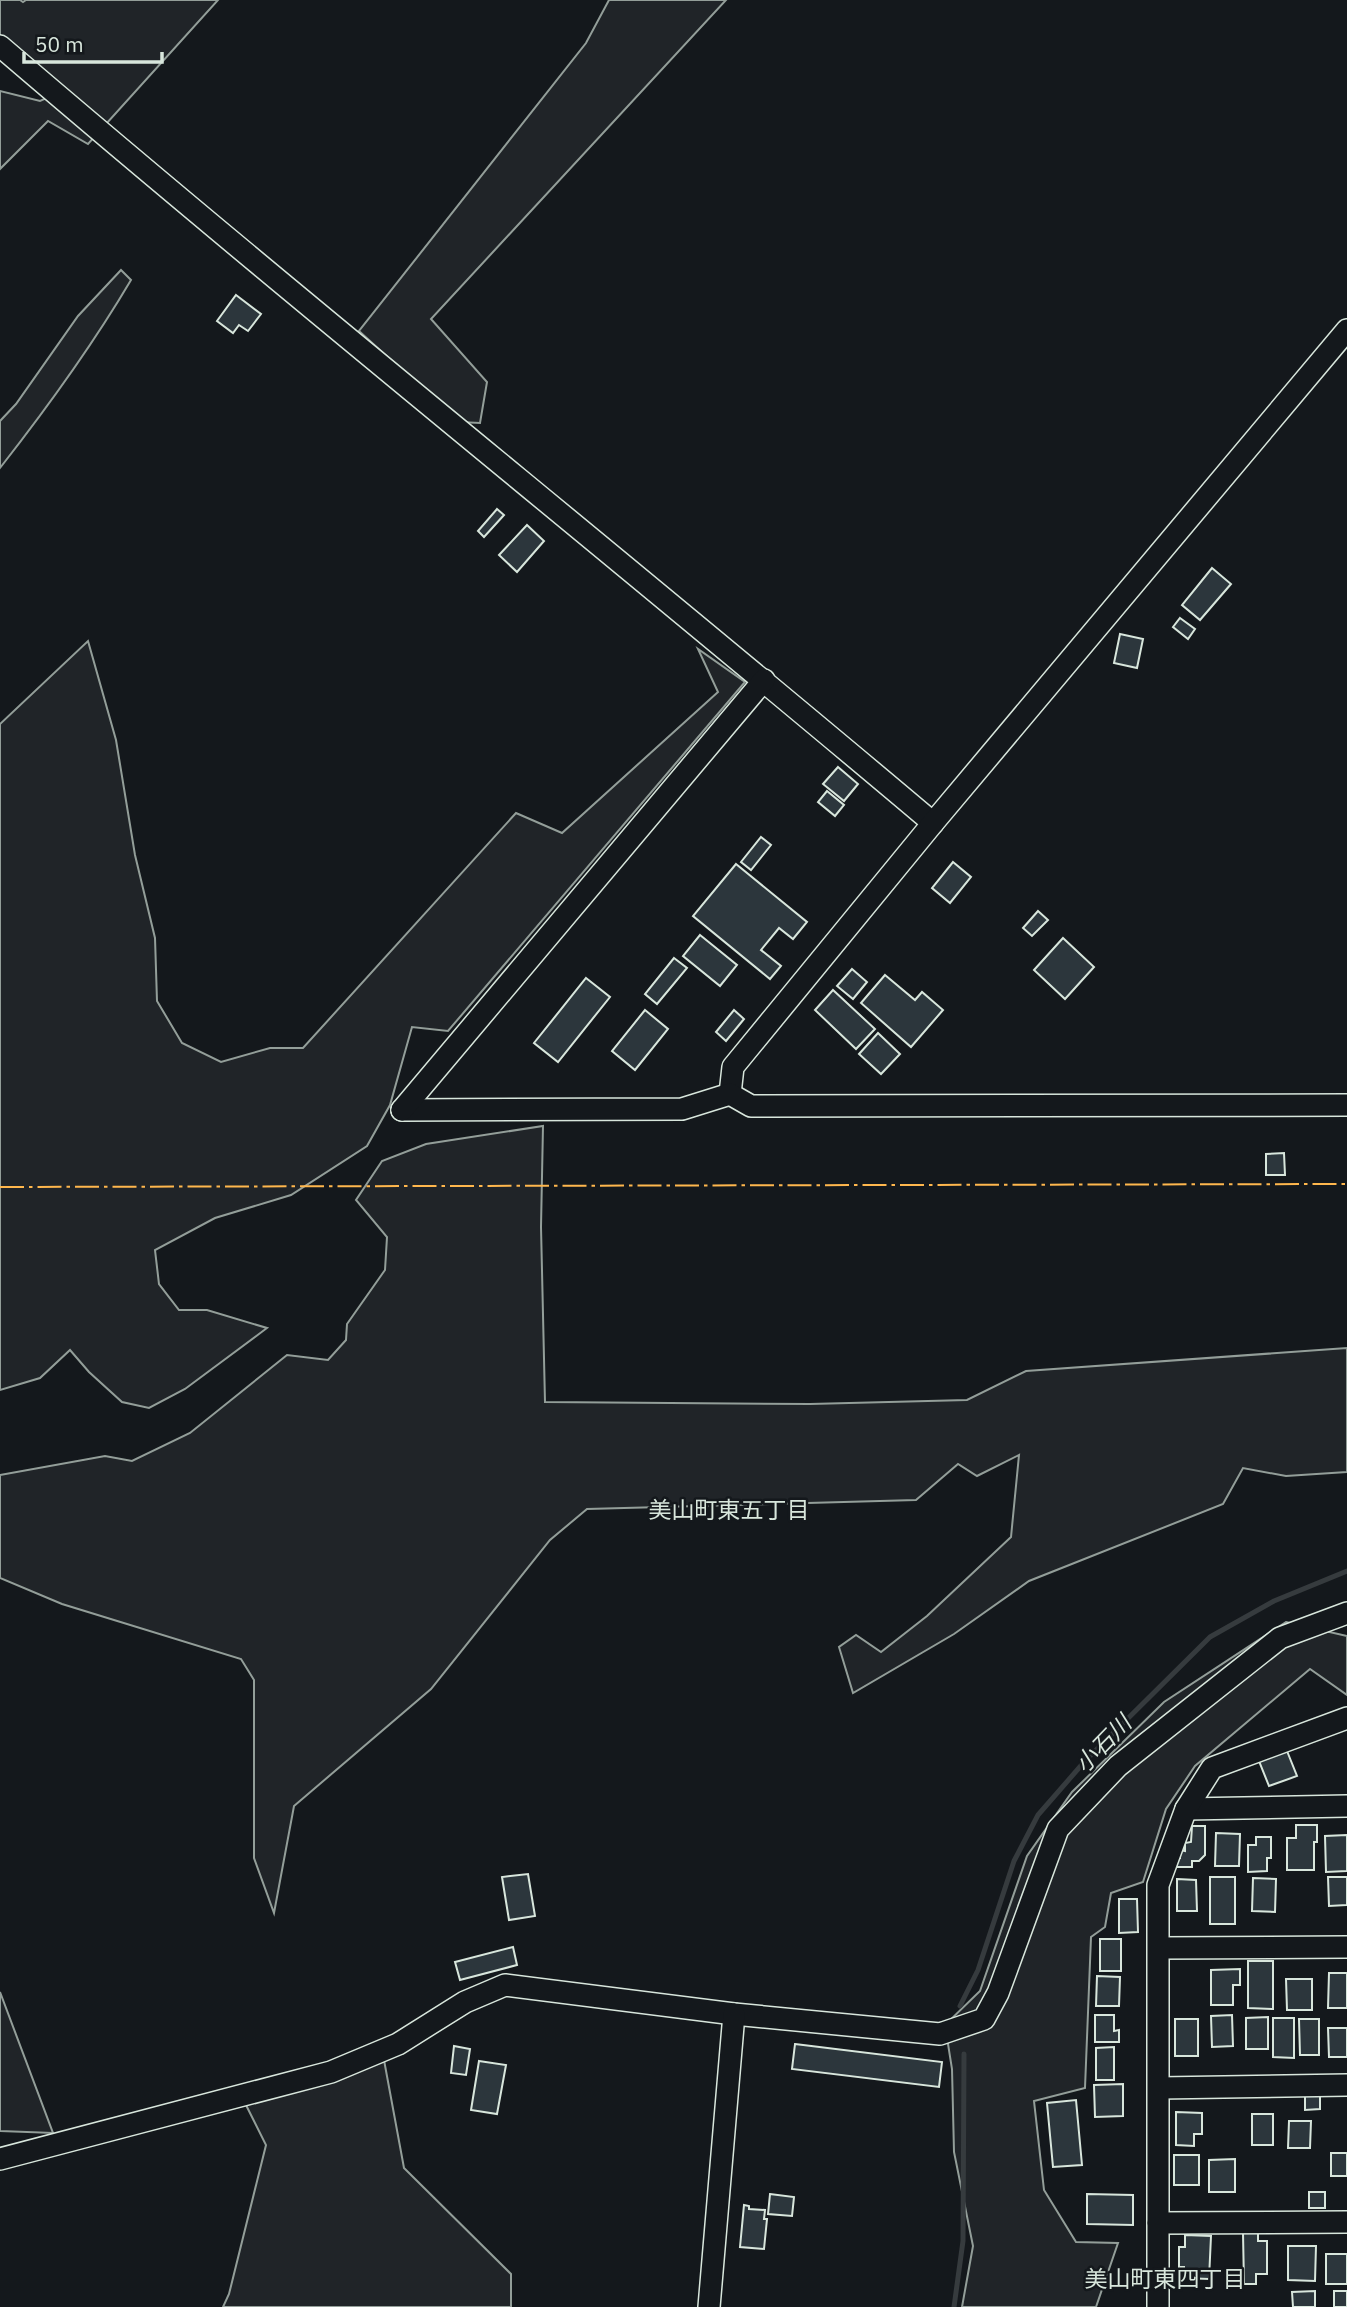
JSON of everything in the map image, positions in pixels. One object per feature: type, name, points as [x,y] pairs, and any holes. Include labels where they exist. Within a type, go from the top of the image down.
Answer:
[{"type":"street","points":[[0,46],[388,373],[764,680],[933,822]]},
{"type":"street","points":[[730,1094],[733,1067],[933,822],[1347,330]]},
{"type":"street","points":[[764,680],[402,1110],[682,1109],[730,1094],[751,1106],[1347,1105]]},
{"type":"street","points":[[0,2159],[331,2072],[398,2044],[466,2002],[505,1985],[734,2014],[940,2034],[984,2019],[998,1993],[1058,1829],[1118,1766],[1280,1638],[1347,1614]]},
{"type":"street","points":[[1158,2307],[1158,1885],[1186,1809],[1212,1768],[1347,1718]]},
{"type":"street","points":[[1186,1809],[1347,1806]]},
{"type":"street","points":[[1159,1948],[1347,1947]]},
{"type":"street","points":[[709,2307],[734,2014]]},
{"type":"street","points":[[1160,2088],[1347,2085]]},
{"type":"street","points":[[1158,2223],[1347,2222]]},
{"type":"shaded area","points":[[0,0],[218,0],[88,144],[48,121],[0,169],[0,91],[40,101],[56,94],[0,39]]},
{"type":"shaded area","points":[[609,0],[726,0],[431,319],[487,382],[480,423],[459,422],[359,331],[586,43]]},
{"type":"shaded area","points":[[121,270],[131,280],[116,305],[35,423],[0,468],[0,421],[16,404],[78,316]]},
{"type":"shaded area","points":[[88,641],[116,740],[135,855],[155,938],[157,1001],[182,1043],[221,1062],[270,1048],[303,1048],[516,813],[562,833],[718,692],[698,649],[745,682],[448,1031],[412,1027],[390,1105],[367,1146],[291,1195],[215,1218],[155,1250],[159,1284],[179,1310],[207,1310],[267,1328],[185,1389],[149,1408],[122,1402],[89,1372],[70,1350],[40,1378],[0,1390],[0,724]]},
{"type":"shaded area","points":[[543,1126],[541,1227],[545,1402],[810,1404],[967,1400],[1026,1371],[1347,1348],[1347,1472],[1286,1476],[1243,1468],[1223,1504],[1029,1581],[954,1634],[853,1693],[839,1647],[856,1635],[881,1652],[927,1616],[1011,1537],[1019,1455],[977,1476],[958,1464],[916,1500],[587,1509],[550,1540],[431,1689],[294,1806],[274,1913],[254,1858],[254,1680],[241,1659],[62,1604],[0,1578],[0,1475],[105,1456],[132,1461],[190,1433],[287,1355],[328,1360],[346,1340],[347,1324],[385,1270],[387,1237],[356,1200],[382,1161],[426,1144]]},
{"type":"shaded area","points":[[1286,1622],[1347,1636],[1347,1695],[1310,1669],[1195,1766],[1166,1809],[1143,1882],[1111,1893],[1105,1927],[1091,1937],[1085,2088],[1034,2101],[1044,2190],[1076,2242],[1118,2243],[1096,2307],[962,2307],[973,2246],[954,2152],[952,2069],[945,2025],[980,1991],[1027,1856],[1072,1792],[1164,1702]]},
{"type":"shaded area","points":[[0,1992],[53,2133],[0,2131]]},
{"type":"shaded area","points":[[384,2060],[404,2168],[511,2274],[511,2307],[223,2307],[229,2294],[266,2145],[246,2105]]},
{"type":"building","points":[[236,295],[261,314],[248,331],[239,325],[233,333],[217,321]]},
{"type":"building","points":[[497,509],[504,515],[484,537],[478,531]]},
{"type":"building","points":[[527,525],[544,541],[517,572],[499,555]]},
{"type":"building","points":[[1212,568],[1231,584],[1200,620],[1182,605]]},
{"type":"building","points":[[1180,618],[1195,629],[1188,639],[1173,627]]},
{"type":"building","points":[[1120,634],[1143,639],[1137,668],[1114,663]]},
{"type":"building","points":[[838,767],[858,784],[844,801],[823,784]]},
{"type":"building","points":[[827,791],[844,805],[835,816],[818,802]]},
{"type":"building","points":[[761,837],[771,845],[751,870],[741,862]]},
{"type":"building","points":[[953,862],[971,877],[950,903],[932,888]]},
{"type":"building","points":[[736,864],[807,922],[793,939],[779,928],[761,950],[781,966],[770,979],[693,916]]},
{"type":"building","points":[[1038,911],[1048,920],[1032,936],[1023,928]]},
{"type":"building","points":[[700,935],[737,965],[720,986],[683,956]]},
{"type":"building","points":[[1063,938],[1094,967],[1065,999],[1034,970]]},
{"type":"building","points":[[674,958],[687,968],[657,1004],[645,994]]},
{"type":"building","points":[[852,969],[867,982],[853,999],[837,986]]},
{"type":"building","points":[[885,975],[915,1000],[922,992],[943,1010],[911,1047],[861,1003]]},
{"type":"building","points":[[586,978],[610,997],[558,1062],[534,1043]]},
{"type":"building","points":[[833,990],[875,1029],[856,1049],[815,1010]]},
{"type":"building","points":[[645,1010],[668,1029],[635,1070],[612,1051]]},
{"type":"building","points":[[734,1010],[744,1019],[726,1041],[716,1032]]},
{"type":"building","points":[[878,1033],[900,1054],[881,1074],[859,1054]]},
{"type":"building","points":[[1284,1153],[1285,1175],[1266,1175],[1266,1154]]},
{"type":"building","points":[[1287,1751],[1297,1776],[1269,1786],[1259,1761]]},
{"type":"building","points":[[1296,1825],[1317,1825],[1314,1870],[1287,1870],[1287,1838],[1296,1838]]},
{"type":"building","points":[[1192,1826],[1205,1826],[1205,1855],[1199,1861],[1192,1861],[1192,1867],[1176,1867],[1180,1850],[1185,1851],[1185,1843],[1191,1842]]},
{"type":"building","points":[[1216,1833],[1240,1834],[1239,1866],[1215,1866]]},
{"type":"building","points":[[1347,1835],[1347,1871],[1326,1872],[1325,1836]]},
{"type":"building","points":[[1256,1837],[1271,1837],[1271,1858],[1267,1858],[1267,1871],[1248,1872],[1248,1845],[1256,1845]]},
{"type":"building","points":[[528,1874],[535,1916],[509,1920],[502,1877]]},
{"type":"building","points":[[1210,1877],[1235,1877],[1235,1924],[1210,1924]]},
{"type":"building","points":[[1328,1877],[1347,1877],[1347,1905],[1329,1906]]},
{"type":"building","points":[[1253,1878],[1276,1879],[1275,1912],[1252,1911]]},
{"type":"building","points":[[1177,1879],[1196,1880],[1197,1911],[1177,1911]]},
{"type":"building","points":[[1119,1899],[1137,1899],[1138,1932],[1119,1933]]},
{"type":"building","points":[[1100,1939],[1121,1939],[1121,1971],[1100,1971]]},
{"type":"building","points":[[513,1947],[517,1965],[460,1980],[455,1962]]},
{"type":"building","points":[[1248,1961],[1273,1961],[1273,2009],[1248,2008]]},
{"type":"building","points":[[1240,1969],[1240,1985],[1233,1985],[1233,2005],[1211,2005],[1211,1970]]},
{"type":"building","points":[[1329,1973],[1347,1973],[1347,2008],[1328,2008]]},
{"type":"building","points":[[1097,1976],[1120,1977],[1119,2006],[1096,2006]]},
{"type":"building","points":[[1286,1979],[1312,1979],[1312,2010],[1287,2010]]},
{"type":"building","points":[[1095,2015],[1114,2015],[1114,2031],[1119,2030],[1119,2042],[1095,2042]]},
{"type":"building","points":[[1232,2015],[1233,2046],[1212,2047],[1211,2016]]},
{"type":"building","points":[[1268,2017],[1268,2049],[1246,2049],[1246,2018]]},
{"type":"building","points":[[1273,2018],[1294,2018],[1294,2058],[1273,2057]]},
{"type":"building","points":[[1175,2019],[1198,2019],[1198,2056],[1175,2056]]},
{"type":"building","points":[[1299,2019],[1319,2019],[1319,2055],[1300,2055]]},
{"type":"building","points":[[1328,2028],[1347,2028],[1347,2057],[1329,2057]]},
{"type":"building","points":[[795,2044],[942,2062],[939,2087],[792,2069]]},
{"type":"building","points":[[454,2046],[470,2049],[466,2075],[451,2073]]},
{"type":"building","points":[[1114,2047],[1114,2080],[1096,2080],[1096,2048]]},
{"type":"building","points":[[479,2061],[506,2065],[497,2114],[471,2110]]},
{"type":"building","points":[[1123,2084],[1123,2116],[1095,2117],[1094,2085]]},
{"type":"building","points":[[1305,2092],[1320,2095],[1320,2109],[1305,2110]]},
{"type":"building","points":[[1076,2100],[1082,2165],[1053,2167],[1047,2103]]},
{"type":"building","points":[[1176,2112],[1202,2113],[1202,2134],[1194,2134],[1194,2146],[1176,2145]]},
{"type":"building","points":[[1252,2114],[1273,2114],[1273,2145],[1252,2145]]},
{"type":"building","points":[[1289,2121],[1311,2121],[1310,2148],[1288,2148]]},
{"type":"building","points":[[1331,2153],[1347,2153],[1347,2176],[1331,2176]]},
{"type":"building","points":[[1174,2155],[1199,2155],[1199,2185],[1174,2185]]},
{"type":"building","points":[[1235,2159],[1235,2192],[1209,2192],[1209,2160]]},
{"type":"building","points":[[1309,2192],[1325,2192],[1325,2208],[1309,2208]]},
{"type":"building","points":[[770,2194],[794,2197],[792,2216],[768,2214]]},
{"type":"building","points":[[1087,2194],[1133,2195],[1133,2225],[1087,2224]]},
{"type":"building","points":[[744,2205],[749,2206],[749,2209],[765,2210],[764,2219],[767,2219],[764,2249],[740,2247]]},
{"type":"building","points":[[1243,2233],[1258,2233],[1258,2241],[1267,2241],[1267,2274],[1256,2274],[1256,2284],[1244,2284]]},
{"type":"building","points":[[1185,2235],[1211,2236],[1209,2279],[1184,2278],[1184,2267],[1179,2267],[1179,2247],[1185,2247]]},
{"type":"building","points":[[1288,2246],[1316,2246],[1315,2281],[1288,2280]]},
{"type":"building","points":[[1326,2254],[1347,2254],[1347,2284],[1326,2284]]},
{"type":"building","points":[[1315,2291],[1315,2307],[1293,2307],[1292,2292]]},
{"type":"building","points":[[1334,2291],[1347,2291],[1347,2307],[1334,2307]]},
{"type":"waterway","name":"小石川","points":[[960,2006],[978,1970],[1014,1861],[1038,1815],[1085,1761],[1210,1637],[1274,1601],[1347,1571]]},
{"type":"waterway","name":"小石川","points":[[954,2307],[963,2241],[964,2054]]},
{"type":"power","points":[[0,1187],[1347,1184]]},
{"type":"district","name":"美山町東五丁目","points":[[729,1510]]},
{"type":"district","name":"美山町東四丁目","points":[[1165,2279]]}]
